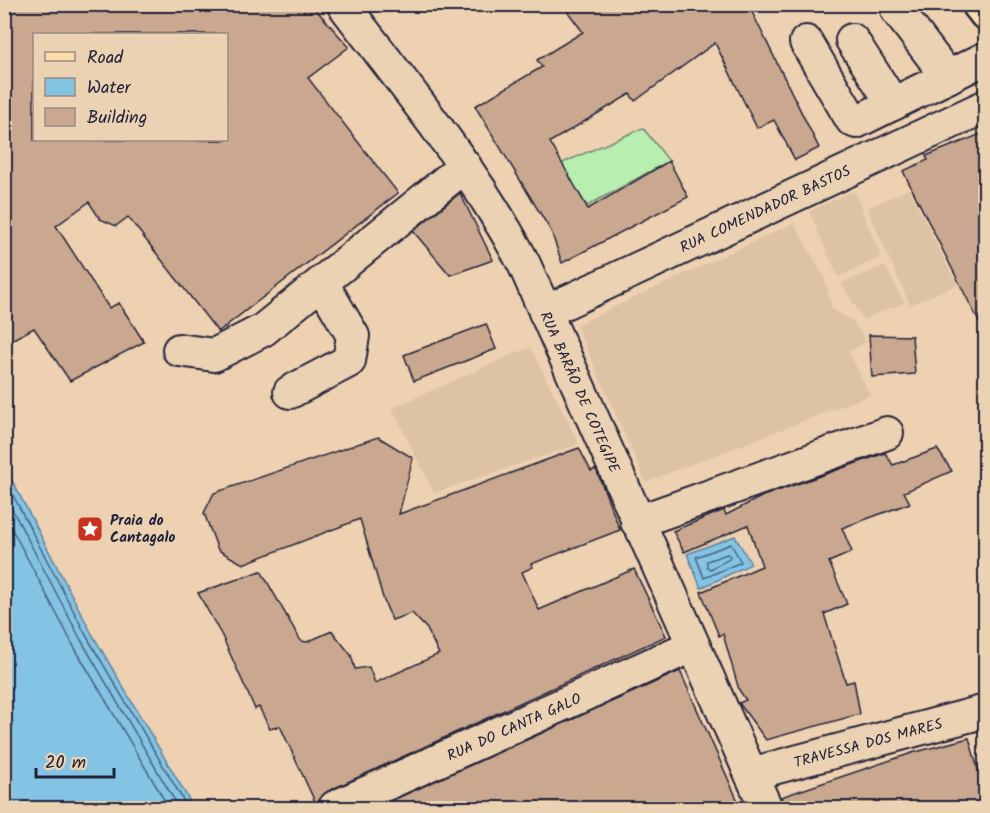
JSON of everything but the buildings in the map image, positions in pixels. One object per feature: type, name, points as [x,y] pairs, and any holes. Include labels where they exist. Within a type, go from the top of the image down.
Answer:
[{"type":"main road","points":[[979,4],[986,13]]},
{"type":"street","name":"RUA BARÃO DE COTEGIPE","points":[[343,4],[465,166],[503,224],[545,312],[766,808]]},
{"type":"street","points":[[897,10],[948,77]]},
{"type":"street","points":[[852,40],[892,104]]},
{"type":"street","points":[[806,42],[852,120],[860,121],[986,58]]},
{"type":"street","name":"RUA COMENDADOR BASTOS","points":[[545,312],[986,106]]},
{"type":"street","points":[[179,350],[214,355],[263,330],[465,166]]},
{"type":"street","points":[[290,392],[349,361],[353,336],[322,283]]},
{"type":"street","points":[[637,522],[888,433]]},
{"type":"street","name":"RUA DO CANTA GALO","points":[[335,807],[692,646]]},
{"type":"street","name":"TRAVESSA DOS MARES","points":[[751,774],[986,711]]},
{"type":"shaded area","points":[[909,189],[957,285],[910,305],[867,208]]},
{"type":"shaded area","points":[[854,191],[881,257],[838,277],[809,211]]},
{"type":"shaded area","points":[[794,223],[824,277],[832,309],[853,321],[866,342],[849,352],[870,395],[646,482],[576,325]]},
{"type":"shaded area","points":[[885,266],[904,303],[863,319],[841,283]]},
{"type":"shaded area","points":[[530,347],[579,444],[434,493],[392,408]]},
{"type":"green space","points":[[643,128],[669,161],[587,206],[560,164]]},
{"type":"water","points":[[4,465],[92,634],[194,808],[5,808]]},
{"type":"water","points":[[735,536],[751,564],[701,588],[687,554]]},
{"type":"place","name":"Praia do Cantagalo","points":[[90,529]]}]
